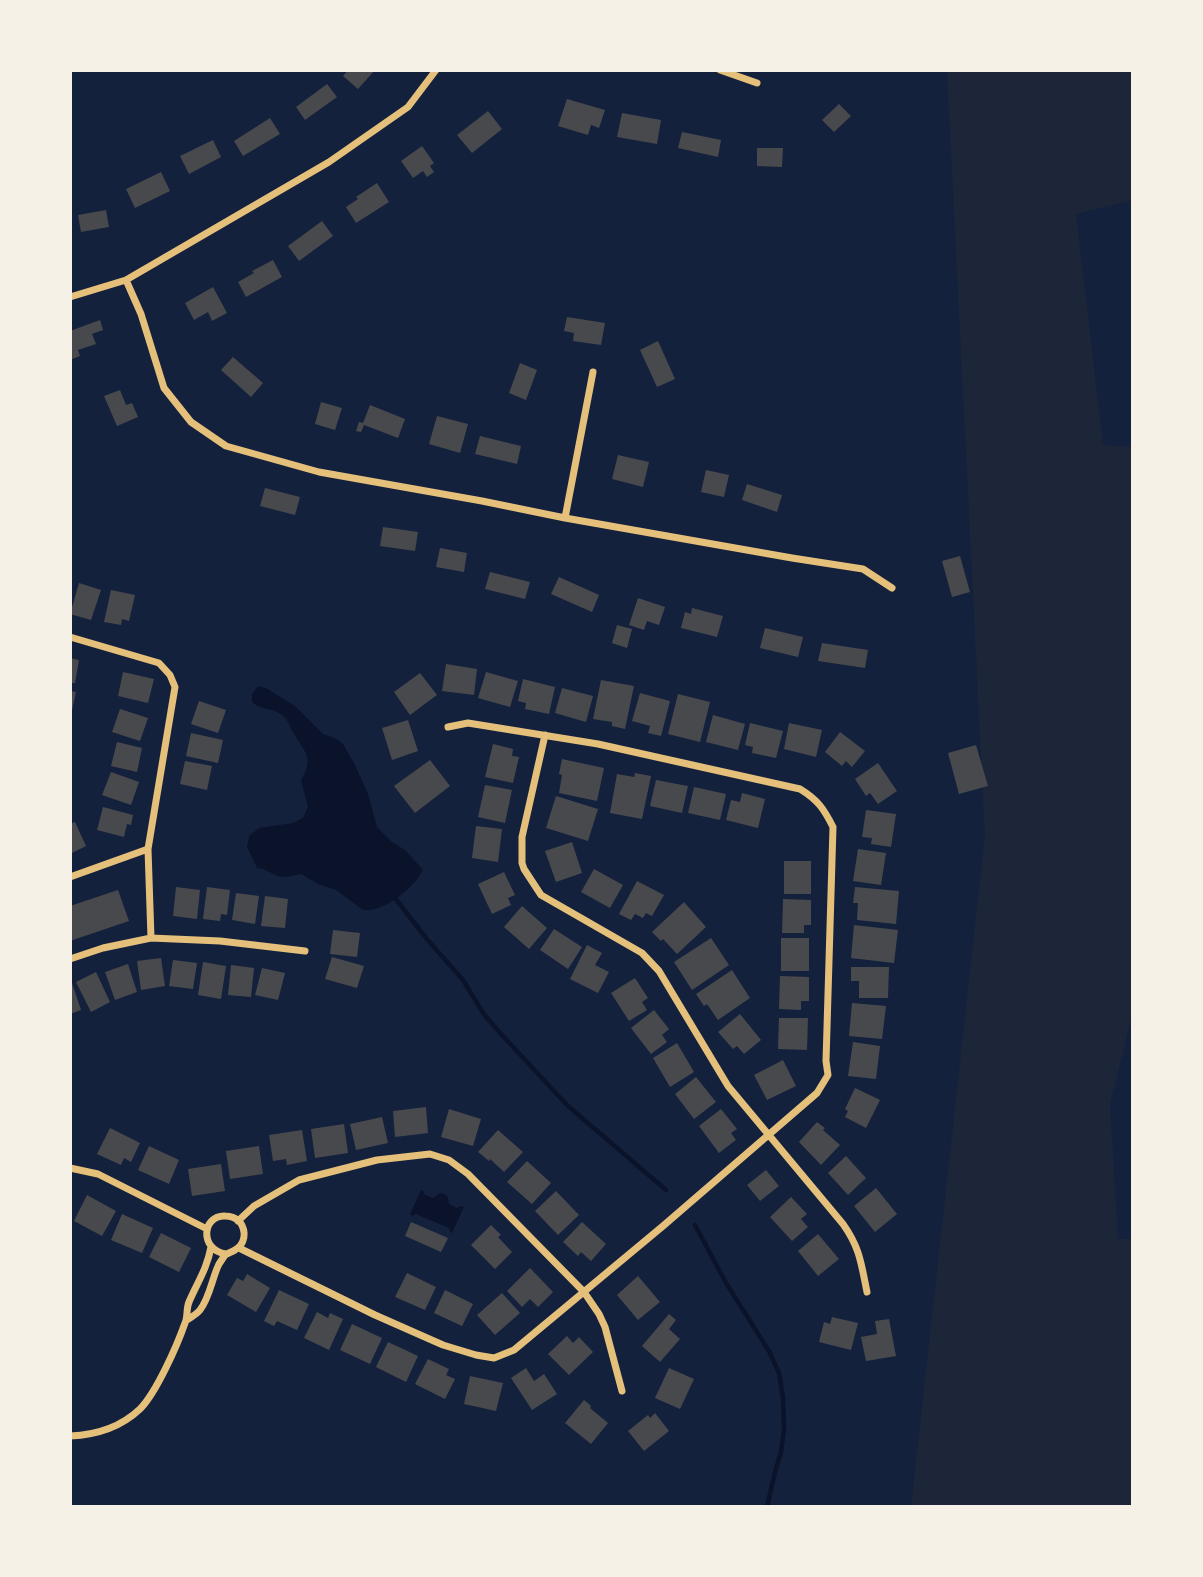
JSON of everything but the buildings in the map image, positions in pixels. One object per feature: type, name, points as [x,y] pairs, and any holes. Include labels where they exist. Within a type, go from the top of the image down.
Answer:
[{"type":"street","points":[[70,297],[126,280],[329,162],[408,107],[436,70]]},
{"type":"street","points":[[720,70],[757,83]]},
{"type":"street","points":[[126,280],[141,314],[164,388],[191,422],[226,446],[319,472],[482,500],[565,518],[863,569],[892,588]]},
{"type":"street","points":[[565,518],[593,372]]},
{"type":"street","points":[[70,637],[151,659],[170,675],[175,687],[148,849],[151,938]]},
{"type":"street","points":[[239,1248],[374,1315],[443,1345],[494,1358],[514,1350],[663,1226],[817,1093],[828,1075],[826,1061],[833,827],[824,810],[810,795],[800,789],[598,744],[468,723],[448,727]]},
{"type":"street","points":[[545,735],[522,837],[524,869],[541,895],[642,953],[659,971],[728,1086],[853,1239],[867,1292]]},
{"type":"street","points":[[70,877],[148,849]]},
{"type":"street","points":[[70,959],[103,948],[151,938],[220,941],[305,951]]},
{"type":"street","points":[[237,1221],[254,1206],[299,1180],[377,1160],[430,1154],[449,1160],[468,1174],[584,1292],[605,1327],[622,1391]]},
{"type":"street","points":[[70,1168],[98,1174],[207,1229]]},
{"type":"street","points":[[187,1320],[200,1312],[226,1254],[243,1243],[242,1224],[226,1215],[212,1221],[207,1229],[207,1241],[211,1247],[226,1254]]},
{"type":"street","points":[[70,1436],[101,1432],[133,1415],[142,1407],[167,1364],[187,1320],[188,1305],[208,1262],[211,1247]]},
{"type":"shaded area","points":[[947,70],[1133,70],[1133,200],[1076,214],[1103,445],[1133,447],[1133,1010],[1110,1104],[1118,1239],[1133,1239],[1133,1507],[911,1507],[985,836]]},
{"type":"shaded area","points":[[258,686],[295,706],[323,734],[343,744],[368,794],[377,827],[405,850],[423,870],[406,891],[389,903],[363,910],[336,890],[301,874],[281,877],[257,868],[247,847],[249,836],[259,828],[293,823],[303,818],[308,807],[301,780],[308,761],[305,751],[284,717],[252,702],[252,694]]},
{"type":"shaded area","points":[[421,1190],[433,1198],[440,1193],[445,1194],[449,1204],[457,1208],[464,1207],[452,1233],[449,1228],[410,1214]]},
{"type":"waterway","points":[[395,898],[463,980],[483,1013],[501,1034],[568,1106],[666,1190]]},
{"type":"waterway","points":[[695,1225],[726,1283],[769,1351],[779,1373],[784,1429],[767,1507]]}]
